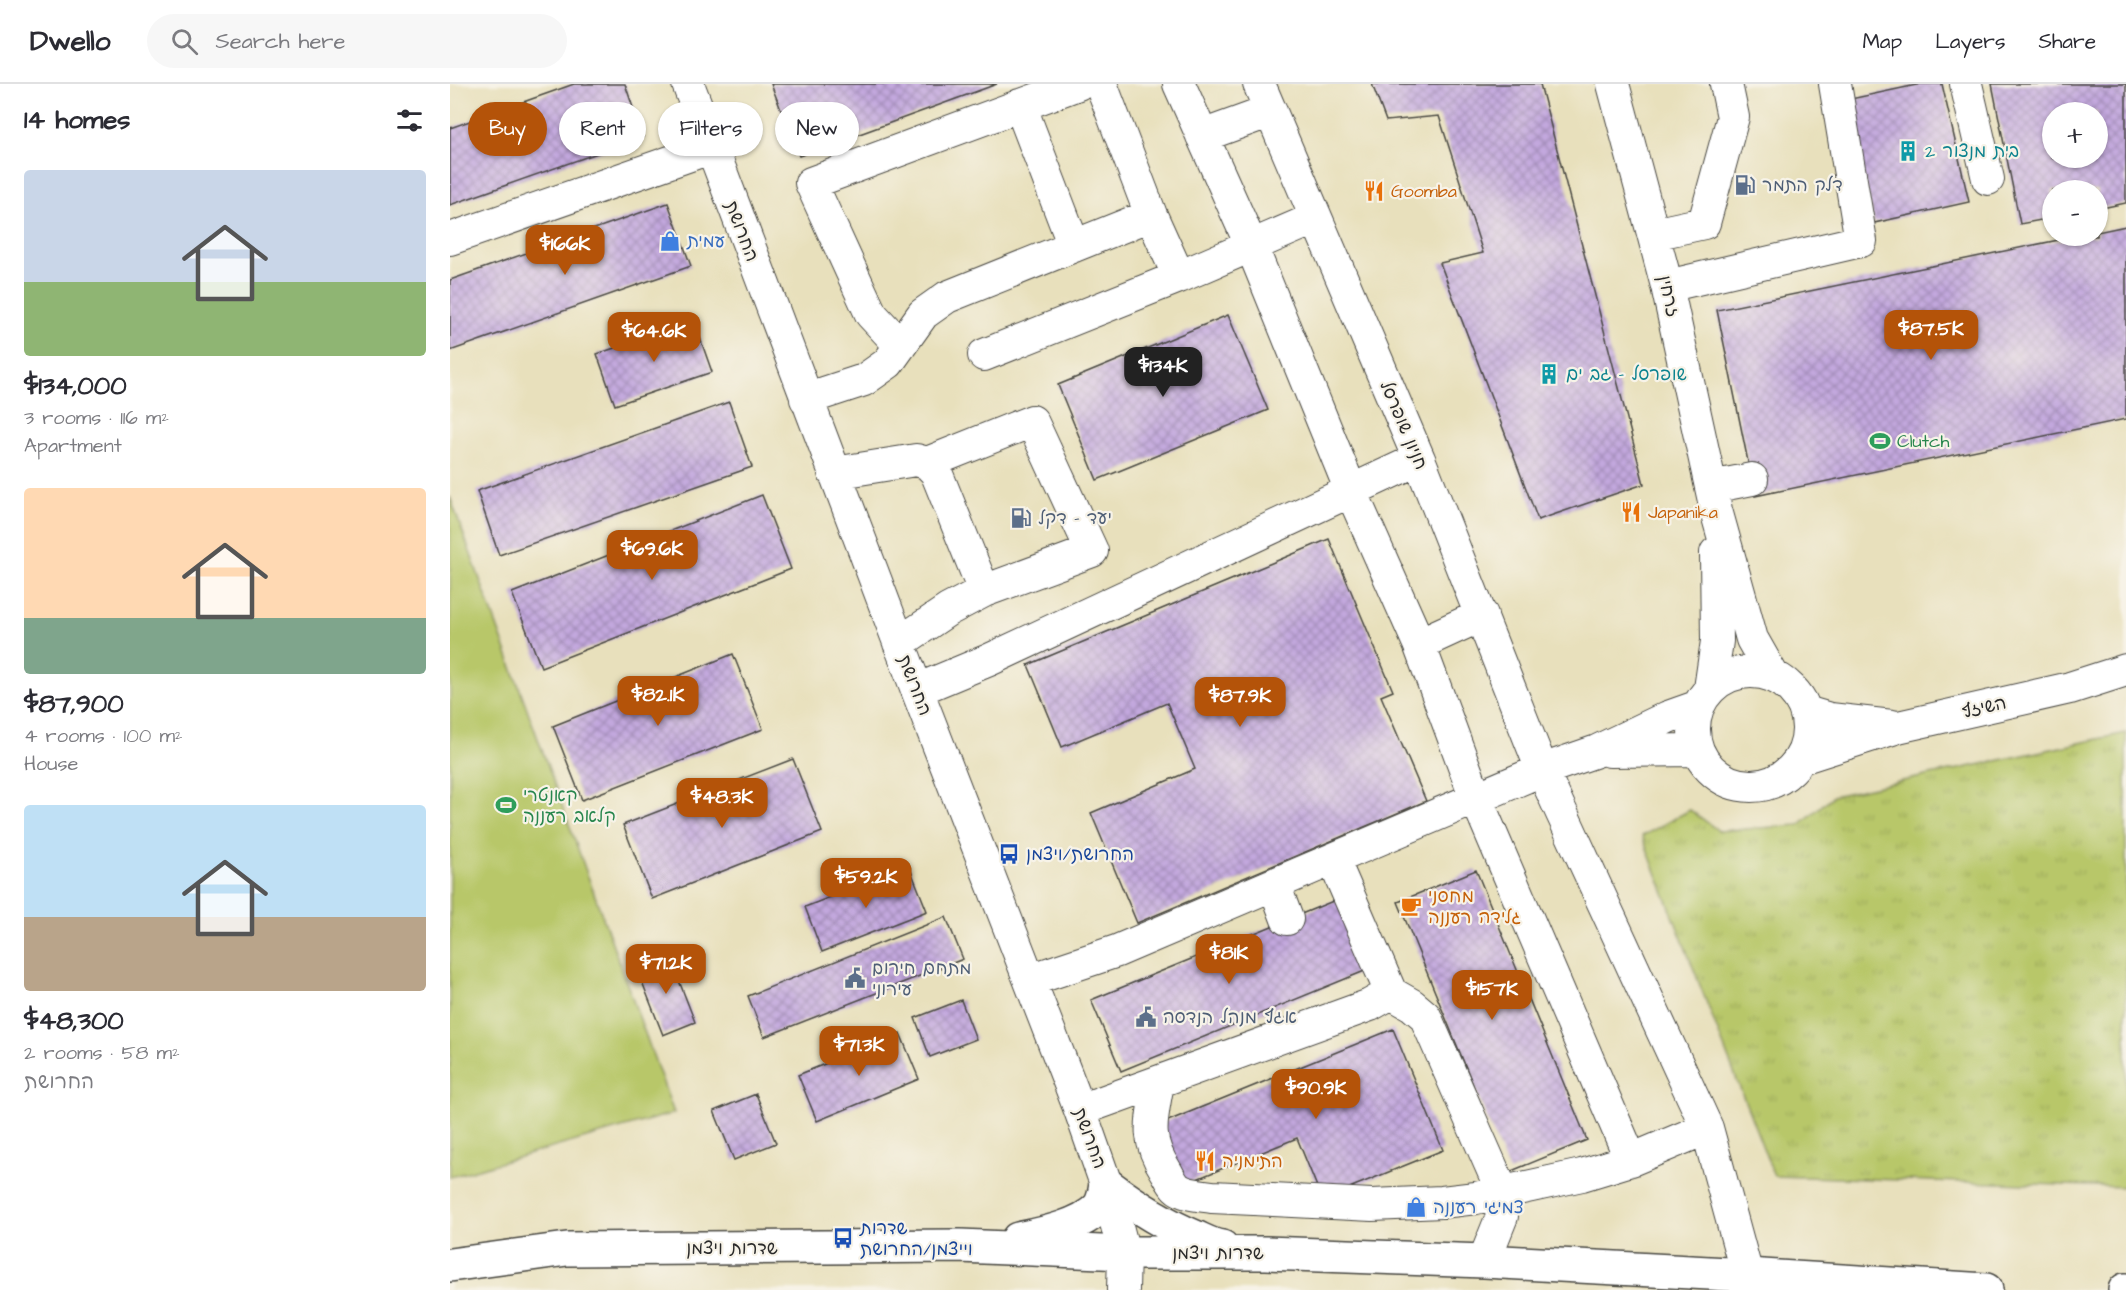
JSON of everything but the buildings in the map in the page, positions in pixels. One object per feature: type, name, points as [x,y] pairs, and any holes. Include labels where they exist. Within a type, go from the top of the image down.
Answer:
[{"type":"main road","points":[[960,1246],[1001,1243],[1067,1226],[1098,1207],[1103,1200],[1106,1184],[1131,1203],[1186,1233],[1216,1246],[1266,1253]]},
{"type":"main road","name":"שדרות ויצמן","points":[[450,1265],[567,1249],[960,1246],[1124,1253],[1266,1253],[1484,1261],[1986,1290]]},
{"type":"street","name":"החרושת","points":[[688,84],[694,102]]},
{"type":"street","points":[[900,345],[871,314],[811,183],[1078,84]]},
{"type":"street","points":[[1101,84],[1151,215],[1179,277]]},
{"type":"street","points":[[1179,84],[1251,245],[1351,491],[1419,644],[1476,798],[1631,1160]]},
{"type":"street","name":"זרחין","points":[[1613,84],[1667,286],[1713,499],[1752,639],[1773,676]]},
{"type":"street","points":[[1653,234],[1704,223],[1733,117],[1726,84]]},
{"type":"street","points":[[1667,286],[1861,241],[1835,84]]},
{"type":"street","points":[[1966,84],[1988,179]]},
{"type":"street","points":[[1202,136],[1265,97]]},
{"type":"street","name":"חניון שופרסל","points":[[1265,97],[1419,459],[1542,770],[1707,1128],[1747,1275]]},
{"type":"street","points":[[1020,105],[1074,246]]},
{"type":"street","points":[[450,239],[688,156]]},
{"type":"street","name":"החרושת","points":[[714,156],[1080,1110],[1106,1184],[1124,1253],[1123,1290]]},
{"type":"street","points":[[806,399],[864,380],[888,363],[923,314],[947,297],[1151,215]]},
{"type":"street","points":[[984,355],[1179,277],[1316,218]]},
{"type":"street","points":[[899,643],[948,610],[984,591],[1092,551],[1032,421],[927,463]]},
{"type":"street","points":[[917,690],[989,660],[1419,459]]},
{"type":"street","points":[[834,473],[916,460],[927,463],[936,472],[984,591]]},
{"type":"street","points":[[1713,499],[1752,479]]},
{"type":"street","name":"זרחין","points":[[1705,698],[1717,641],[1713,499]]},
{"type":"street","points":[[1419,644],[1482,615]]},
{"type":"street","name":"השיזף","points":[[1802,759],[1899,727],[2070,688],[2126,670]]},
{"type":"street","points":[[1754,672],[1773,676],[1790,686],[1802,702],[1806,712],[1808,740],[1802,759],[1774,783],[1756,787],[1737,786],[1720,778],[1706,766],[1697,750],[1693,732],[1695,713],[1717,683],[1735,674],[1754,672]]},
{"type":"street","name":"השיזף","points":[[2070,688],[2126,681]]},
{"type":"street","points":[[1030,980],[1117,951],[1542,770],[1597,751],[1705,698]]},
{"type":"street","name":"השיזף","points":[[1806,712],[1830,719],[1899,727]]},
{"type":"street","points":[[1597,751],[1697,750]]},
{"type":"street","points":[[1333,859],[1391,993],[1412,1005],[1425,1016],[1502,1191],[1502,1216],[1484,1261]]},
{"type":"street","points":[[1274,884],[1287,919]]},
{"type":"street","points":[[1080,1110],[1370,1005],[1391,993]]},
{"type":"street","points":[[1158,1082],[1151,1121],[1153,1149],[1176,1187],[1188,1193],[1212,1197],[1372,1205],[1476,1198],[1582,1175],[1631,1160],[1707,1128]]},
{"type":"green space","name":"קאנטרי קלאב רעננה","points":[[450,497],[674,1113],[450,1177]]},
{"type":"green space","points":[[2126,733],[2126,1187],[1774,1176],[1642,836],[1690,810],[1719,831],[1799,825],[1833,796]]},
{"type":"place","name":"בית מנצור 2","points":[[1908,151]]},
{"type":"place","name":"דלק התמר","points":[[1745,185]]},
{"type":"place","name":"Goomba","points":[[1374,191]]},
{"type":"place","name":"עמית","points":[[670,241]]},
{"type":"place","name":"שופרסל - גב ים","points":[[1549,374]]},
{"type":"place","name":"Clutch","points":[[1880,441]]},
{"type":"place","name":"Japanika","points":[[1631,512]]},
{"type":"place","name":"יעד - דקל","points":[[1021,518]]},
{"type":"place","name":"קאנטרי קלאב רעננה","points":[[506,805]]},
{"type":"place","name":"החרושת/ויצמן","points":[[1009,854]]},
{"type":"place","name":"מחסני גלידה רעננה","points":[[1411,906]]},
{"type":"place","name":"מתחם חירום עירוני","points":[[855,978]]},
{"type":"place","name":"אגף מנהל הנדסה","points":[[1146,1017]]},
{"type":"place","name":"התימניה","points":[[1205,1161]]},
{"type":"place","name":"צמיגי רעננה","points":[[1416,1207]]},
{"type":"place","name":"שדרות וייצמן/החרושת","points":[[843,1238]]}]
